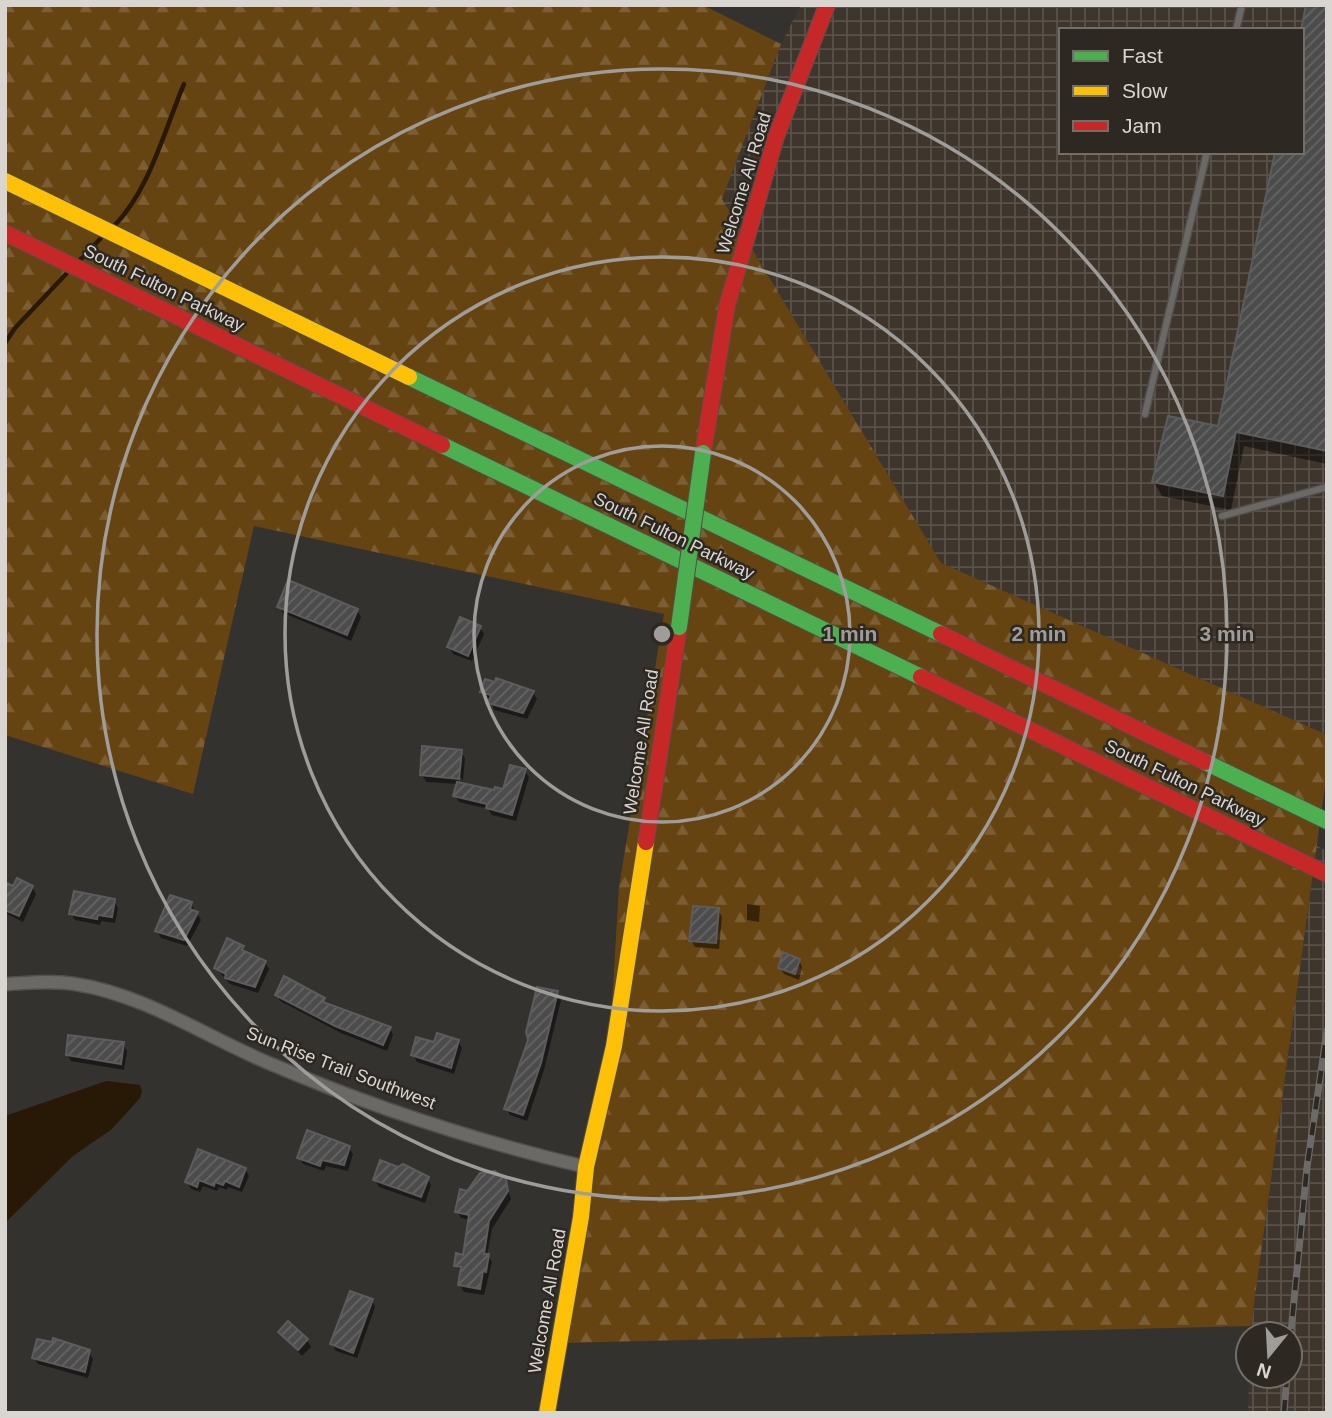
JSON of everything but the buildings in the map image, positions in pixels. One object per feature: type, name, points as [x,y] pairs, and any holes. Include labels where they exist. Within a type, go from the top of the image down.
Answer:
[{"type":"main road","name":"Welcome All Road","points":[[548,1413],[581,1217],[586,1167],[614,1046],[727,306],[776,137],[827,5]]},
{"type":"main road","name":"South Fulton Parkway","points":[[5,181],[1319,817]]},
{"type":"main road","name":"South Fulton Parkway","points":[[5,233],[1327,874]]},
{"type":"street","name":"Sun Rise Trail Southwest","points":[[5,984],[74,984],[132,999],[271,1064],[344,1092],[525,1153],[586,1167]]},
{"type":"lane","points":[[1236,28],[1242,5]]},
{"type":"lane","points":[[1145,414],[1207,154]]},
{"type":"lane","points":[[1222,516],[1327,487]]},
{"type":"shaded area","points":[[801,5],[1327,5],[1327,735],[941,563],[722,199],[781,44]]},
{"type":"shaded area","points":[[1317,846],[1327,851],[1327,1413],[1248,1413],[1249,1390],[1304,1390],[1304,1320],[1252,1320]]},
{"type":"shaded area","points":[[106,1081],[140,1085],[140,1098],[112,1129],[73,1156],[5,1223],[5,1116]]},
{"type":"green space","points":[[5,5],[703,5],[781,44],[722,199],[941,563],[1327,735],[1327,771],[1252,1320],[1234,1320],[1234,1326],[562,1343],[612,1004],[619,887],[664,614],[254,526],[193,794],[5,735]]},
{"type":"waterway","points":[[114,226],[127,211],[147,177],[184,84]]},
{"type":"waterway","points":[[79,261],[102,237]]},
{"type":"waterway","points":[[5,343],[15,328],[68,272]]},
{"type":"railway","points":[[1292,1320],[1307,1167],[1327,1031]]},
{"type":"railway","points":[[1284,1413],[1286,1390]]},
{"type":"traffic: fast","points":[[409,377],[941,634]]},
{"type":"traffic: fast","points":[[442,445],[921,677]]},
{"type":"traffic: fast","points":[[679,627],[703,453]]},
{"type":"traffic: fast","points":[[1205,762],[1327,821]]},
{"type":"traffic: slow","points":[[5,181],[409,377]]},
{"type":"traffic: slow","points":[[547,1413],[581,1217],[586,1167],[614,1046],[646,842]]},
{"type":"traffic: jam","points":[[703,453],[727,306],[776,137],[827,5]]},
{"type":"traffic: jam","points":[[5,233],[442,445]]},
{"type":"traffic: jam","points":[[646,842],[679,627]]},
{"type":"traffic: jam","points":[[941,634],[1205,762]]},
{"type":"traffic: jam","points":[[921,677],[1327,874]]}]
